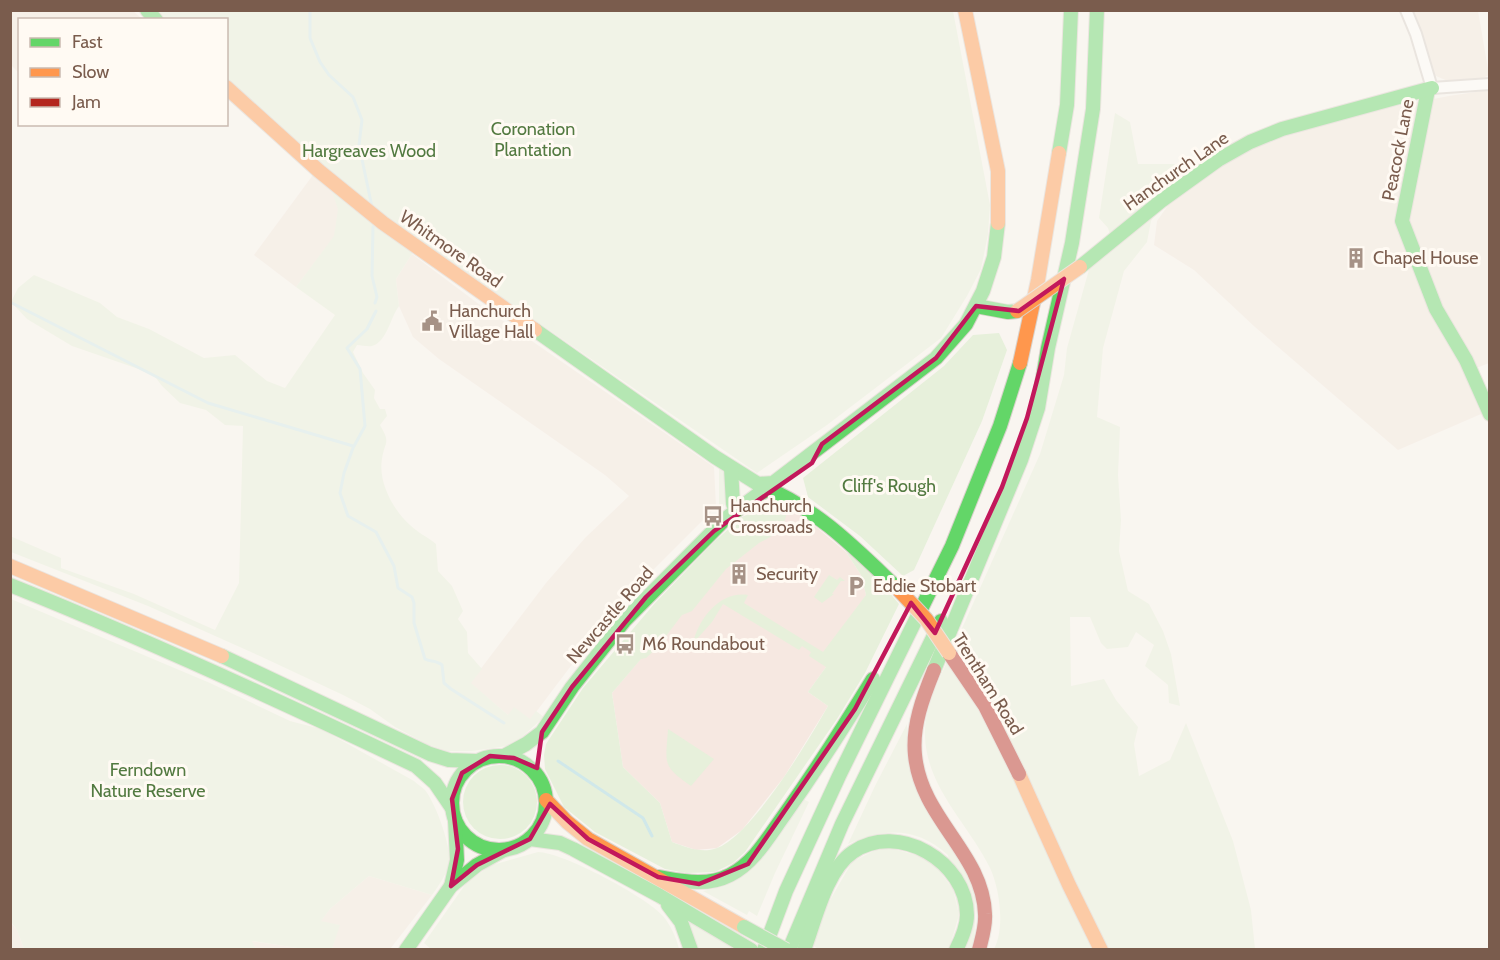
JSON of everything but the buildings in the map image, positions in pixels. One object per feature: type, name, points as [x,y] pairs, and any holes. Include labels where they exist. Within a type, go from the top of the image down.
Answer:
[{"type":"main road","name":"Newcastle Road","points":[[714,531],[720,514],[758,484],[773,483],[936,358],[966,324],[976,306],[994,257],[998,226],[998,171],[965,10]]},
{"type":"main road","points":[[764,950],[786,891],[839,776],[952,546],[999,426],[1021,360],[1038,280],[1067,105],[1071,10]]},
{"type":"main road","points":[[980,950],[987,920],[985,897],[978,876],[925,796],[914,754],[914,733],[924,695],[1021,460],[1038,408],[1048,348],[1072,243],[1093,108],[1097,10]]},
{"type":"main road","name":"Whitmore Road","points":[[228,89],[319,171],[383,223],[731,468],[775,491]]},
{"type":"main road","name":"Hanchurch Lane","points":[[976,306],[1017,312],[1080,267],[1161,201],[1218,160],[1250,142],[1282,129],[1430,89]]},
{"type":"main road","name":"Peacock Lane","points":[[1430,89],[1402,221],[1436,309],[1466,360],[1490,414]]},
{"type":"main road","points":[[546,800],[583,835],[698,902],[788,950],[835,836],[934,636],[1002,487],[1027,418],[1048,348]]},
{"type":"main road","points":[[658,877],[699,884],[713,881],[741,868],[754,857],[827,754],[884,659],[999,426]]},
{"type":"main road","name":"Newcastle Road","points":[[504,756],[542,732],[578,680],[646,597],[714,531],[731,523],[812,463],[822,444]]},
{"type":"main road","points":[[731,468],[733,504]]},
{"type":"main road","name":"Trentham Road","points":[[775,491],[805,506],[822,518],[897,587],[926,619],[985,706],[1010,754],[1064,875],[1101,950]]},
{"type":"main road","points":[[10,567],[244,665],[430,754],[449,760],[477,761]]},
{"type":"main road","points":[[10,585],[238,681],[416,766],[435,783],[465,835],[479,845],[504,850]]},
{"type":"main road","name":"Newcastle Road","points":[[538,775],[538,754],[542,732]]},
{"type":"main road","points":[[406,950],[451,886],[477,865],[504,850],[518,846],[530,839],[536,832],[544,817],[546,800],[544,787],[538,775],[523,762],[504,756],[490,756],[477,761],[462,773],[457,781],[452,799],[457,860],[451,886]]},
{"type":"main road","points":[[530,839],[560,843],[573,849],[660,896],[751,950]]},
{"type":"main road","points":[[804,950],[831,882],[843,863],[853,853],[868,845],[885,841],[912,844],[942,863],[952,874],[960,887],[967,913],[962,937],[956,950]]},
{"type":"main road","points":[[660,896],[681,922],[690,950]]},
{"type":"street","points":[[1406,10],[1416,34],[1430,89]]},
{"type":"street","name":"Hanchurch Lane","points":[[1430,89],[1490,84]]},
{"type":"highlighted area","points":[[1064,279],[1027,418],[1002,487],[935,633],[911,603],[855,709],[748,864],[699,884],[658,877],[588,839],[550,804],[530,839],[477,865],[451,886],[458,849],[452,799],[462,773],[490,756],[514,758],[537,768],[542,732],[572,687],[646,597],[714,531],[812,463],[822,444],[936,358],[976,306],[1019,311]]},
{"type":"shaded area","points":[[14,10],[133,11],[141,18],[18,18],[18,72],[11,65],[10,11]]},
{"type":"shaded area","points":[[1411,11],[1478,11],[1489,75],[1474,82],[1450,82],[1436,76],[1432,72]]},
{"type":"shaded area","points":[[1489,90],[1489,363],[1464,373],[1481,414],[1398,450],[1255,327],[1194,270],[1154,245],[1157,221],[1169,204],[1187,188],[1248,149],[1330,119]]},
{"type":"shaded area","points":[[313,175],[355,210],[296,287],[254,255]]},
{"type":"shaded area","points":[[412,254],[480,305],[714,467],[716,507],[652,571],[592,638],[530,720],[508,715],[470,683],[546,583],[585,538],[629,496],[605,475],[439,359],[413,337],[399,306],[396,279]]},
{"type":"shaded area","name":"Eddie Stobart","points":[[786,502],[846,552],[861,575],[866,595],[826,667],[808,692],[828,706],[784,777],[742,830],[717,848],[696,850],[672,842],[660,803],[623,767],[612,693],[687,604],[788,509]]},
{"type":"shaded area","points":[[369,876],[432,895],[390,949],[332,949],[339,925],[320,922],[330,909]]},
{"type":"shaded area","points":[[10,922],[17,930],[24,949],[11,949]]},
{"type":"shaded area","points":[[251,941],[304,949],[256,949]]},
{"type":"green space","points":[[154,11],[953,11],[990,205],[988,234],[981,269],[941,338],[827,425],[757,473],[411,235],[412,254],[396,279],[399,306],[388,329],[377,344],[357,345],[353,352],[363,373],[375,390],[374,398],[380,409],[385,409],[387,416],[380,425],[386,439],[381,468],[382,477],[388,495],[398,512],[416,530],[436,544],[438,571],[452,586],[463,611],[458,619],[467,632],[468,653],[482,669],[471,683],[508,715],[514,707],[530,719],[536,711],[544,717],[513,745],[472,751],[447,751],[427,744],[395,727],[370,709],[262,657],[148,606],[11,552],[10,536],[61,558],[61,568],[134,594],[215,630],[239,583],[243,426],[225,425],[206,410],[180,403],[153,374],[72,346],[27,319],[11,302],[18,288],[34,275],[100,303],[117,317],[149,329],[204,358],[235,355],[267,381],[285,388],[335,315],[296,287],[334,236],[338,209],[324,169],[228,81],[228,18],[162,18]]},
{"type":"green space","points":[[1115,113],[1130,122],[1138,164],[1204,164],[1167,196],[1151,221],[1147,242],[1124,271],[1103,348],[1097,417],[1120,427],[1119,551],[1128,591],[1149,604],[1163,631],[1171,654],[1180,706],[1169,703],[1168,685],[1145,666],[1154,645],[1136,632],[1128,647],[1107,649],[1101,643],[1090,617],[1070,617],[1071,686],[1104,679],[1116,700],[1138,727],[1134,744],[1139,776],[1170,760],[1186,723],[1233,841],[1251,910],[1255,949],[994,949],[999,931],[1000,909],[990,868],[941,790],[928,756],[925,725],[934,691],[1040,454],[1064,375],[1067,348],[1090,266],[1114,248],[1108,228],[1099,218]]},
{"type":"green space","name":"Cliff's Rough","points":[[999,333],[1007,350],[982,421],[914,570],[903,576],[860,536],[808,497],[803,478],[944,366],[973,335]]},
{"type":"green space","points":[[719,466],[723,470],[730,499],[719,511]]},
{"type":"green space","points":[[774,502],[788,509],[784,523],[772,536],[759,543],[726,569],[692,611],[682,615],[657,648],[646,658],[641,659],[612,693],[623,767],[660,803],[672,842],[694,849],[711,850],[731,840],[778,785],[808,741],[828,706],[808,692],[826,667],[809,656],[811,652],[802,646],[799,650],[723,604],[712,622],[696,640],[694,639],[697,630],[707,614],[729,597],[748,595],[744,603],[823,652],[866,595],[861,575],[846,552],[865,564],[899,604],[865,673],[837,719],[745,852],[733,863],[715,872],[686,873],[665,869],[595,832],[564,807],[545,769],[546,744],[583,688],[655,603],[714,542],[742,517]]},
{"type":"green space","points":[[829,575],[837,580],[840,577],[845,581],[841,581],[832,594],[834,594],[822,603],[814,597]]},
{"type":"green space","name":"Ferndown Nature Reserve","points":[[11,599],[210,683],[290,721],[321,729],[414,781],[425,790],[433,804],[448,845],[448,865],[432,895],[369,876],[330,909],[321,921],[340,925],[332,949],[304,949],[252,941],[256,949],[24,949],[17,930],[11,922]]},
{"type":"green space","points":[[907,724],[907,738],[976,884],[974,949],[965,949],[948,855],[924,839],[900,833],[874,835],[848,844]]},
{"type":"green space","points":[[668,729],[714,759],[691,786],[670,768],[666,757]]},
{"type":"green space","points":[[493,765],[507,765],[521,771],[531,781],[537,795],[535,816],[521,833],[507,839],[493,839],[479,833],[469,823],[463,809],[463,795],[469,781],[479,771]]},
{"type":"green space","points":[[801,798],[809,802],[757,916],[749,911],[747,915],[703,891],[720,887]]},
{"type":"green space","points":[[883,846],[930,859],[953,889],[959,915],[949,949],[820,950],[812,945],[826,907],[852,862]]},
{"type":"green space","points":[[538,852],[550,854],[584,867],[640,898],[666,919],[679,949],[432,950],[424,943],[467,882],[492,865]]},
{"type":"green space","points":[[687,921],[734,949],[697,949]]},
{"type":"waterway","points":[[310,10],[310,38],[320,62],[329,75],[353,97],[362,120],[359,145],[372,207]]},
{"type":"waterway","points":[[373,227],[372,276],[377,297],[375,303]]},
{"type":"waterway","points":[[10,302],[208,403],[353,446]]},
{"type":"waterway","points":[[376,311],[367,329],[347,348],[360,369],[365,426],[353,448],[340,493],[348,516],[376,532],[394,566],[398,588],[412,597],[414,623],[425,659],[442,665],[444,683],[451,689],[504,723]]},
{"type":"waterway","points":[[558,761],[643,818],[652,836]]},
{"type":"traffic: fast","points":[[147,10],[154,18]]},
{"type":"traffic: fast","points":[[1059,153],[1067,105],[1071,10]]},
{"type":"traffic: fast","points":[[934,670],[1021,460],[1038,408],[1048,348],[1072,243],[1093,109],[1097,10]]},
{"type":"traffic: fast","points":[[1080,267],[1161,201],[1218,160],[1250,142],[1282,129],[1432,88]]},
{"type":"traffic: fast","points":[[1428,90],[1402,221],[1436,309],[1466,360],[1490,414]]},
{"type":"traffic: fast","points":[[758,484],[773,483],[936,358],[966,324],[983,291],[994,257],[998,223]]},
{"type":"traffic: fast","points":[[976,306],[1008,312],[1017,311]]},
{"type":"traffic: fast","points":[[535,330],[715,457],[758,484]]},
{"type":"traffic: fast","points":[[764,950],[786,891],[839,776],[952,546],[1000,426],[1020,363]]},
{"type":"traffic: fast","points":[[731,468],[733,504]]},
{"type":"traffic: fast","points":[[764,487],[801,506],[818,518],[896,587]]},
{"type":"traffic: fast","points":[[504,756],[542,732],[572,687],[625,620],[725,519],[757,495],[765,491],[775,491]]},
{"type":"traffic: fast","points":[[10,585],[214,672],[416,766],[435,783],[452,808]]},
{"type":"traffic: fast","points":[[789,950],[842,824],[941,621]]},
{"type":"traffic: fast","points":[[222,656],[430,754],[449,760],[477,761]]},
{"type":"traffic: fast","points":[[658,877],[694,882],[712,881],[730,875],[747,863],[761,848],[797,797],[873,679]]},
{"type":"traffic: fast","points":[[499,756],[517,759],[532,770],[543,785],[546,803],[543,821],[532,836],[517,847],[499,850],[481,847],[466,836],[455,821],[452,803],[455,785],[466,770],[481,759],[499,756]]},
{"type":"traffic: fast","points":[[451,886],[457,860],[455,820]]},
{"type":"traffic: fast","points":[[530,839],[560,843],[573,849],[660,896],[751,950]]},
{"type":"traffic: fast","points":[[804,950],[822,897],[844,860],[853,852],[871,844],[890,841],[909,844],[927,852],[956,878],[964,896],[967,915],[965,929],[956,950]]},
{"type":"traffic: fast","points":[[406,950],[451,886],[477,865],[504,850]]},
{"type":"traffic: fast","points":[[668,905],[681,922],[691,950]]},
{"type":"traffic: fast","points":[[744,927],[786,950]]},
{"type":"traffic: slow","points":[[965,10],[998,171],[998,223]]},
{"type":"traffic: slow","points":[[228,89],[319,171],[383,223],[535,330]]},
{"type":"traffic: slow","points":[[1020,363],[1038,280],[1059,153]]},
{"type":"traffic: slow","points":[[1017,311],[1080,267]]},
{"type":"traffic: slow","points":[[10,566],[222,656]]},
{"type":"traffic: slow","points":[[896,587],[926,619],[949,653]]},
{"type":"traffic: slow","points":[[1019,774],[1101,950]]},
{"type":"traffic: slow","points":[[546,800],[567,822],[588,839],[744,927]]},
{"type":"traffic: jam","points":[[949,653],[985,706],[1019,774]]},
{"type":"traffic: jam","points":[[934,670],[917,722],[915,755],[920,778],[928,798],[964,854],[982,892],[985,918],[979,950]]},
{"type":"place","name":"Chapel House","points":[[1356,258]]},
{"type":"place","name":"Hanchurch Village Hall","points":[[432,321]]},
{"type":"place","name":"Hanchurch Crossroads","points":[[713,516]]},
{"type":"place","name":"Security","points":[[739,574]]},
{"type":"place","name":"Eddie Stobart","points":[[856,586]]},
{"type":"place","name":"M6 Roundabout","points":[[625,644]]},
{"type":"park label","name":"Coronation Plantation","points":[[533,139]]},
{"type":"park label","name":"Hargreaves Wood","points":[[369,151]]}]
